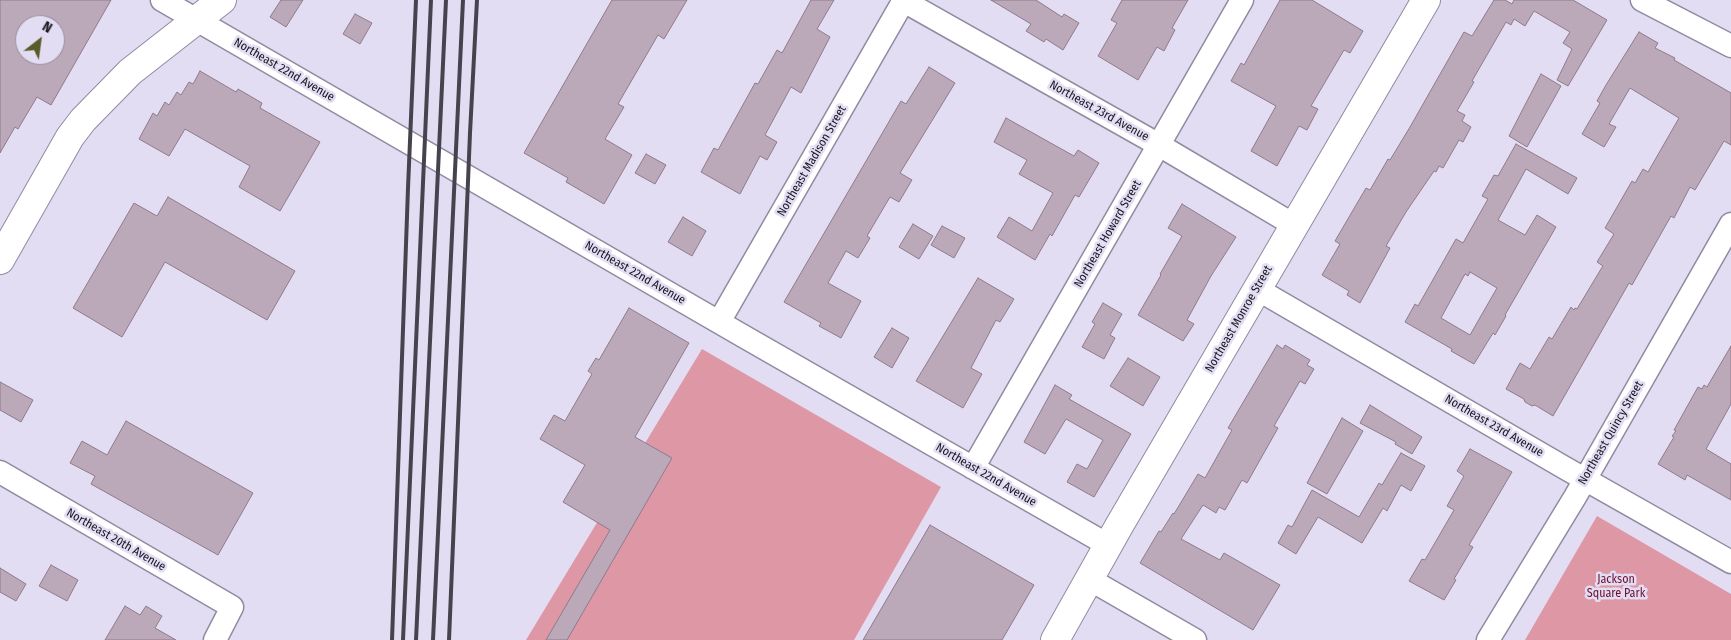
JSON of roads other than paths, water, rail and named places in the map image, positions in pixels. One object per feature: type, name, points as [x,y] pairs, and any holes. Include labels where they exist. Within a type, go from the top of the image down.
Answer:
[{"type":"street","name":"Northeast 22nd Avenue","points":[[162,0],[1108,544]]},
{"type":"street","points":[[0,260],[70,137],[83,120],[130,72],[222,0]]},
{"type":"street","name":"Northeast 23rd Avenue","points":[[903,0],[1159,144],[1294,225]]},
{"type":"street","name":"Northeast Madison Street","points":[[719,322],[903,0]]},
{"type":"street","name":"Northeast Howard Street","points":[[974,468],[1242,0]]},
{"type":"street","name":"Northeast Monroe Street","points":[[1055,640],[1108,544],[1426,0]]},
{"type":"street","points":[[1642,0],[1731,46]]},
{"type":"street","name":"Northeast Quincy Street","points":[[1488,640],[1585,478],[1731,224]]},
{"type":"street","name":"Northeast 23rd Avenue","points":[[1257,289],[1731,562]]},
{"type":"street","name":"Northeast 20th Avenue","points":[[0,472],[232,607],[215,640]]},
{"type":"street","points":[[1089,579],[1195,640]]},
{"type":"railway","points":[[392,640],[416,0]]},
{"type":"railway","points":[[403,640],[431,0]]},
{"type":"railway","points":[[416,640],[446,0]]},
{"type":"railway","points":[[433,640],[463,0]]},
{"type":"railway","points":[[449,640],[477,0]]},
{"type":"park label","name":"Jackson Square Park","points":[[1616,587]]}]
